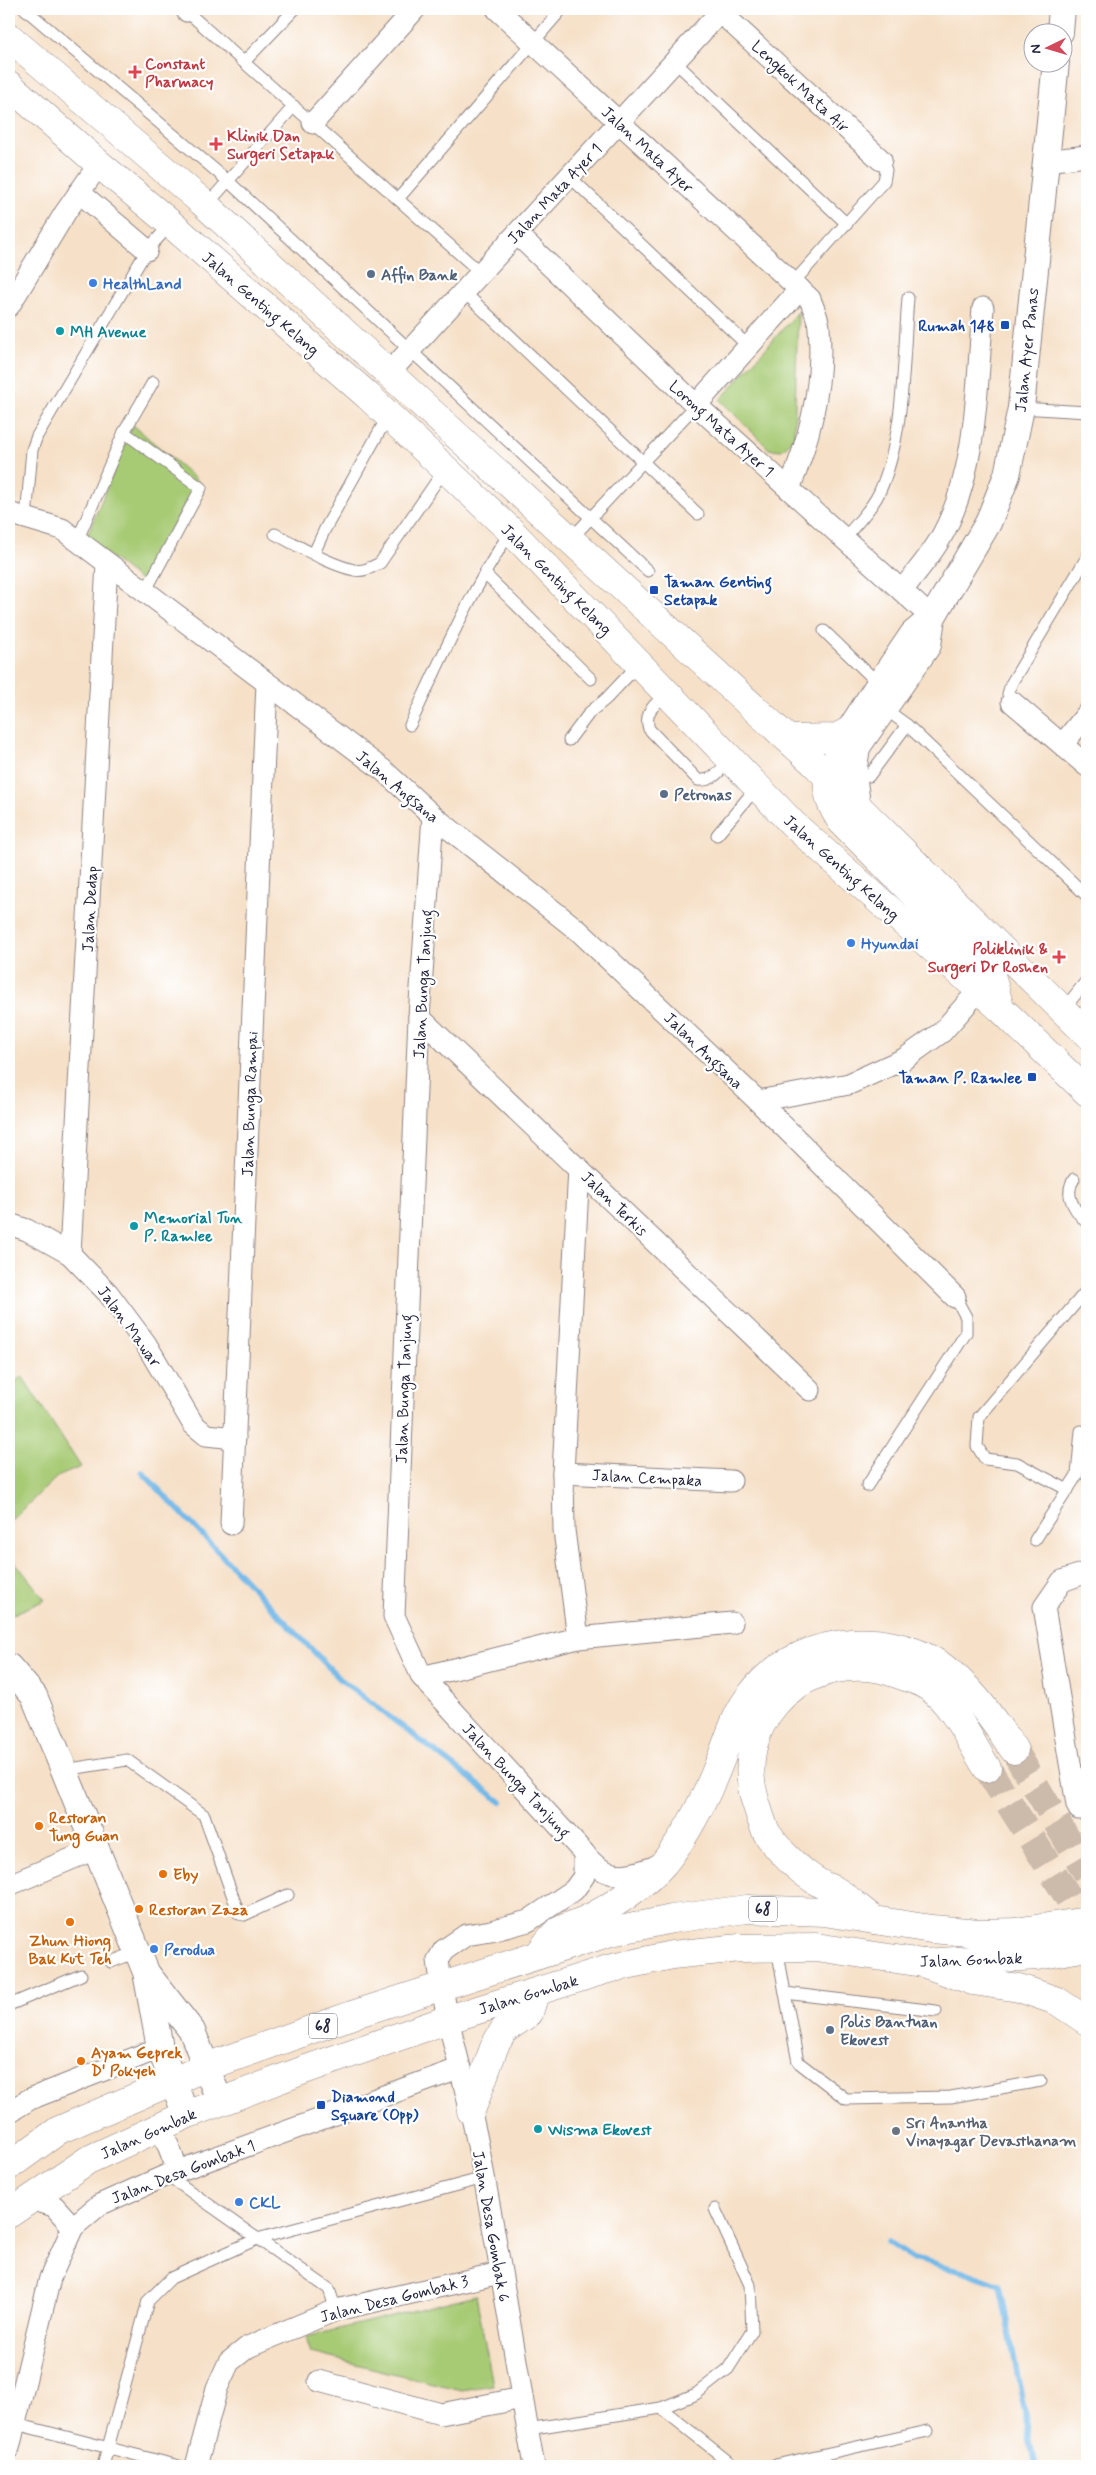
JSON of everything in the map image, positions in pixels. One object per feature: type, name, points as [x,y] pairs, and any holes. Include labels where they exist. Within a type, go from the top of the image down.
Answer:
[{"type":"main road","name":"Jalan Genting Kelang","points":[[9,37],[206,206],[857,804],[1077,1000],[1087,1034]]},
{"type":"main road","points":[[42,66],[54,92],[99,138],[102,150],[98,164]]},
{"type":"main road","name":"Jalan Genting Kelang","points":[[9,85],[98,164],[171,224],[388,416],[445,469],[511,531],[805,836],[1000,1008],[1087,1092]]},
{"type":"main road","points":[[788,739],[835,738],[849,731]]},
{"type":"main road","points":[[828,776],[828,795],[833,809],[841,821],[990,971],[1000,1008]]},
{"type":"main road","points":[[538,1956],[558,1932],[586,1920],[623,1898],[663,1864],[692,1824],[720,1763],[738,1714],[749,1696],[763,1679],[787,1661],[813,1651],[840,1644],[866,1641],[907,1650],[940,1664],[965,1686],[1014,1750]]},
{"type":"main road","points":[[874,1920],[837,1891],[806,1875],[790,1861],[767,1833],[752,1790],[750,1776],[753,1746],[764,1718],[785,1693],[800,1682],[819,1673],[841,1668],[866,1667],[887,1670],[927,1686],[946,1702],[987,1768]]},
{"type":"main road","name":"Jalan Gombak","points":[[9,2166],[59,2130],[206,2067],[441,1987],[611,1932],[672,1919],[747,1909],[824,1912],[931,1929],[980,1933],[1015,1932],[1087,1922]]},
{"type":"main road","name":"Jalan Gombak","points":[[19,2207],[88,2160],[186,2115],[304,2070],[449,2019],[608,1969],[672,1955],[777,1947],[816,1946],[923,1963],[1037,1956],[1085,1948]]},
{"type":"main road","points":[[923,1963],[973,1981],[1019,1988],[1057,2001],[1087,2021]]},
{"type":"main road","points":[[471,2111],[495,2045],[504,2030],[529,2013],[536,1993]]},
{"type":"street","points":[[313,123],[415,9]]},
{"type":"street","name":"Jalan Mata Ayer","points":[[497,9],[810,299],[820,327],[818,394],[805,450],[789,489]]},
{"type":"street","points":[[1061,22],[1062,9]]},
{"type":"street","name":"Jalan Mata Ayer 1","points":[[389,374],[719,10]]},
{"type":"street","name":"Lengkok Mata Air","points":[[719,10],[881,160]]},
{"type":"street","name":"Jalan Ayer Panas","points":[[857,804],[853,774],[858,748],[913,634],[932,618],[988,522],[1007,475],[1021,408],[1055,72]]},
{"type":"street","points":[[1045,161],[1087,156]]},
{"type":"street","points":[[9,306],[98,164]]},
{"type":"street","points":[[80,192],[147,250]]},
{"type":"street","name":"Lorong Mata Ayer 1","points":[[516,234],[696,405],[932,618]]},
{"type":"street","points":[[696,405],[797,286]]},
{"type":"street","points":[[902,591],[940,539],[963,484],[976,395],[983,308]]},
{"type":"street","name":"Jalan Angsana","points":[[18,515],[62,529],[383,770],[433,816],[580,932],[758,1101],[955,1297]]},
{"type":"street","name":"Jalan Dedap","points":[[70,1254],[107,564]]},
{"type":"street","name":"Jalan Bunga Rampai","points":[[231,1524],[267,683]]},
{"type":"street","name":"Jalan Ayer Panas","points":[[828,776],[849,731],[882,696]]},
{"type":"street","points":[[1012,702],[1087,766]]},
{"type":"street","points":[[1063,744],[1087,714]]},
{"type":"street","name":"Jalan Bunga Tanjung","points":[[433,816],[419,1017],[394,1616],[422,1677],[594,1866],[605,1873],[616,1875],[663,1864]]},
{"type":"street","name":"Jalan Angsana","points":[[758,1101],[849,1084],[904,1058],[942,1032],[979,990]]},
{"type":"street","name":"Jalan Terkis","points":[[419,1017],[810,1390]]},
{"type":"street","points":[[578,1638],[564,1530],[564,1473],[579,1168]]},
{"type":"street","name":"Jalan Mawar","points":[[9,1224],[27,1230],[70,1254],[108,1293],[146,1344],[193,1424],[206,1435],[235,1438]]},
{"type":"street","name":"Jalan Cempaka","points":[[564,1473],[731,1481]]},
{"type":"street","points":[[1087,1572],[1062,1581],[1044,1607],[1077,1805],[1079,1809],[1087,1809]]},
{"type":"street","points":[[422,1677],[578,1638],[732,1623]]},
{"type":"street","points":[[9,1666],[34,1696],[142,1962],[160,2048],[186,2115]]},
{"type":"street","points":[[9,1885],[95,1849]]},
{"type":"street","name":"Jalan Desa Gombak 6","points":[[534,2466],[484,2178],[471,2111],[441,1987],[438,1960],[444,1950],[466,1935],[491,1931],[528,1921],[574,1890],[584,1876],[584,1853]]},
{"type":"street","points":[[142,1962],[192,2031],[220,2102]]},
{"type":"street","points":[[9,2112],[30,2099],[160,2048]]},
{"type":"street","name":"Jalan Desa Gombak 1","points":[[9,2448],[50,2278],[73,2227],[99,2205],[172,2173],[461,2068]]},
{"type":"street","points":[[161,2126],[172,2173]]},
{"type":"street","points":[[19,2207],[54,2206],[73,2227]]},
{"type":"street","name":"Jalan Desa Gombak 3","points":[[196,2466],[216,2388],[229,2362],[248,2347],[336,2310],[500,2273]]},
{"type":"street","points":[[318,2381],[441,2414],[522,2398]]},
{"type":"lane","points":[[25,9],[228,181],[648,571]]},
{"type":"lane","points":[[244,62],[295,9]]},
{"type":"lane","points":[[398,199],[562,9]]},
{"type":"lane","points":[[187,10],[481,273]]},
{"type":"lane","points":[[674,61],[847,224]]},
{"type":"lane","points":[[206,206],[294,106]]},
{"type":"lane","points":[[797,286],[884,181],[886,170],[881,160]]},
{"type":"lane","points":[[569,176],[748,346]]},
{"type":"lane","points":[[18,515],[36,436],[147,250],[171,224]]},
{"type":"lane","points":[[464,292],[698,514]]},
{"type":"lane","points":[[844,539],[878,495],[890,464],[899,407],[908,298]]},
{"type":"lane","points":[[77,541],[124,432],[153,382]]},
{"type":"lane","points":[[570,540],[696,405]]},
{"type":"lane","points":[[1021,408],[1087,412]]},
{"type":"lane","points":[[314,553],[325,529],[388,416]]},
{"type":"lane","points":[[124,432],[201,488],[145,592]]},
{"type":"lane","points":[[275,534],[355,570],[368,569],[380,563],[445,469]]},
{"type":"lane","points":[[410,725],[457,624],[511,531]]},
{"type":"lane","points":[[1012,702],[1008,694],[1010,684],[1087,557]]},
{"type":"lane","points":[[485,574],[590,679]]},
{"type":"lane","points":[[824,631],[907,725],[1087,896]]},
{"type":"lane","points":[[569,740],[590,712],[606,699],[640,663]]},
{"type":"lane","points":[[668,692],[648,712],[646,720],[649,729],[698,780],[707,781],[715,777],[730,759]]},
{"type":"lane","points":[[869,776],[907,725]]},
{"type":"lane","points":[[717,834],[757,786]]},
{"type":"lane","points":[[1077,1000],[1087,980]]},
{"type":"lane","points":[[1074,1179],[1068,1187],[1068,1196],[1087,1223]]},
{"type":"lane","points":[[1068,1490],[1017,1463],[985,1459],[977,1446],[979,1417],[1087,1290]]},
{"type":"lane","points":[[867,1486],[966,1333],[966,1317],[955,1297]]},
{"type":"lane","points":[[1035,1540],[1077,1475],[1082,1431]]},
{"type":"lane","points":[[64,1770],[127,1760],[204,1815],[239,1914],[244,1915],[288,1895]]},
{"type":"lane","points":[[777,1947],[798,2062],[846,2099],[951,2097],[1041,2081]]},
{"type":"lane","points":[[111,1962],[142,1962]]},
{"type":"lane","points":[[9,2006],[37,1998],[81,1975]]},
{"type":"lane","points":[[785,1993],[936,2010]]},
{"type":"lane","points":[[172,2173],[257,2239],[329,2289],[336,2310]]},
{"type":"lane","points":[[103,2466],[148,2301],[171,2278],[257,2239],[484,2178]]},
{"type":"lane","points":[[528,2429],[661,2408],[696,2394],[728,2369],[752,2331],[750,2285],[716,2209]]},
{"type":"lane","points":[[661,2408],[734,2466]]},
{"type":"lane","points":[[16,2424],[179,2466]]},
{"type":"lane","points":[[771,2466],[928,2431]]},
{"type":"green space","points":[[798,312],[794,439],[782,450],[769,449],[720,400]]},
{"type":"green space","points":[[133,425],[198,481],[142,582],[86,538]]},
{"type":"green space","points":[[22,1376],[81,1467],[57,1477],[9,1522],[9,1387]]},
{"type":"green space","points":[[9,1554],[45,1600],[9,1616]]},
{"type":"green space","points":[[476,2295],[493,2385],[461,2390],[311,2353],[306,2337]]},
{"type":"waterway","points":[[142,1472],[340,1679],[501,1802]]},
{"type":"waterway","points":[[888,2242],[913,2259],[963,2271],[1000,2285],[1035,2466]]},
{"type":"tunnel","points":[[1014,1750],[1087,1873]]},
{"type":"tunnel","points":[[987,1768],[1087,1927]]},
{"type":"place","name":"Constant Pharmacy","points":[[135,72]]},
{"type":"place","name":"Klinik Dan Surgeri Setapak","points":[[216,144]]},
{"type":"place","name":"Affin Bank","points":[[371,274]]},
{"type":"place","name":"HealthLand","points":[[93,283]]},
{"type":"place","name":"Rumah 148","points":[[1005,325]]},
{"type":"place","name":"MH Avenue","points":[[60,331]]},
{"type":"place","name":"Taman Genting Setapak","points":[[654,590]]},
{"type":"place","name":"Petronas","points":[[664,794]]},
{"type":"place","name":"Hyundai","points":[[851,943]]},
{"type":"place","name":"Poliklinik & Surgeri Dr Roshen","points":[[1059,957]]},
{"type":"place","name":"Taman P. Ramlee","points":[[1032,1077]]},
{"type":"place","name":"Memorial Tun P. Ramlee","points":[[134,1226]]},
{"type":"place","name":"Restoran Tung Guan","points":[[39,1826]]},
{"type":"place","name":"Eby","points":[[163,1874]]},
{"type":"place","name":"Restoran Zaza","points":[[139,1909]]},
{"type":"place","name":"Zhun Hiong Bak Kut Teh","points":[[70,1922]]},
{"type":"place","name":"Perodua","points":[[154,1949]]},
{"type":"place","name":"Polis Bantuan Ekovest","points":[[830,2030]]},
{"type":"place","name":"Ayam Geprek D' Pokyeh","points":[[81,2061]]},
{"type":"place","name":"Diamond Square (Opp)","points":[[321,2105]]},
{"type":"place","name":"Wisma Ekovest","points":[[538,2129]]},
{"type":"place","name":"Sri Anantha Vinayagar Devasthanam","points":[[896,2131]]},
{"type":"place","name":"CKL","points":[[239,2202]]}]
